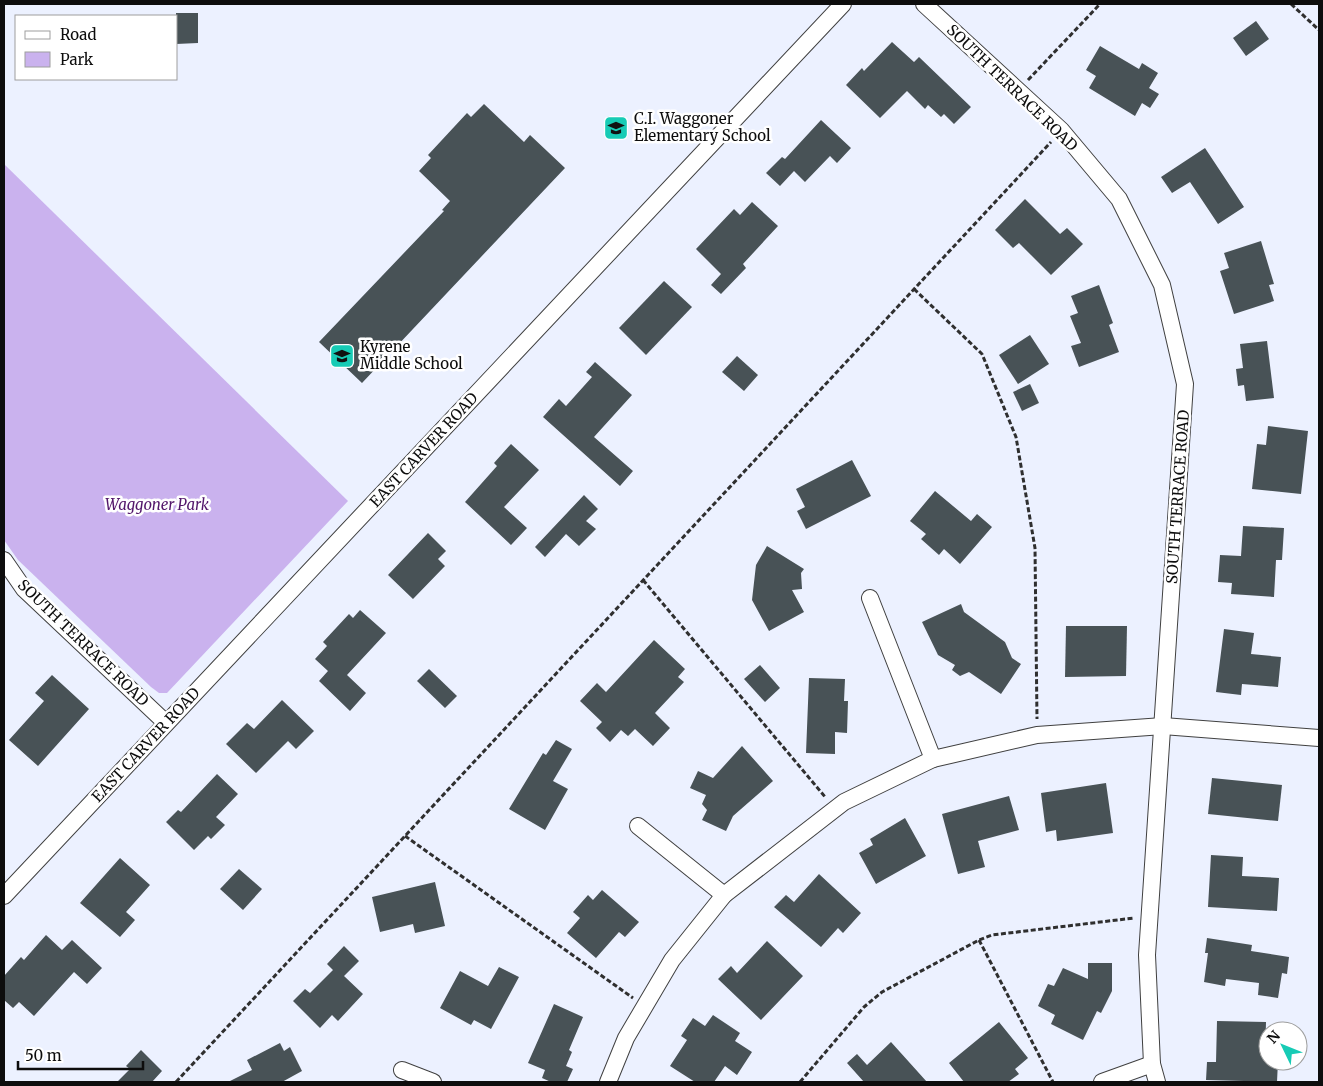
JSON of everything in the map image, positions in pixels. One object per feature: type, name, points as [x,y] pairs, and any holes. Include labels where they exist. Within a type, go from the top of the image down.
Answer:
[{"type":"street","name":"EAST CARVER ROAD","points":[[4,896],[843,4]]},
{"type":"street","name":"SOUTH TERRACE ROAD","points":[[924,4],[1062,130],[1119,199],[1162,285],[1185,384],[1147,955],[1152,1064],[1157,1082]]},
{"type":"street","name":"SOUTH TERRACE ROAD","points":[[4,560],[24,588],[166,723]]},
{"type":"street","points":[[870,598],[933,759]]},
{"type":"street","points":[[608,1082],[626,1038],[672,960],[724,895],[844,802],[933,759],[1037,735],[1163,726],[1319,738]]},
{"type":"street","points":[[638,826],[724,895]]},
{"type":"street","points":[[1102,1082],[1152,1064]]},
{"type":"street","points":[[402,1070],[433,1082]]},
{"type":"path","points":[[1018,91],[1100,4]]},
{"type":"path","points":[[1291,4],[1319,30]]},
{"type":"path","points":[[178,1082],[1062,130]]},
{"type":"path","points":[[914,289],[982,354],[1016,437],[1035,548],[1037,735]]},
{"type":"path","points":[[643,580],[823,793],[834,810]]},
{"type":"path","points":[[405,836],[645,1006]]},
{"type":"path","points":[[800,1082],[864,1007],[882,992],[979,940],[992,935],[1150,916]]},
{"type":"path","points":[[979,940],[1053,1082]]},
{"type":"green space","name":"Waggoner Park","points":[[4,164],[348,501],[167,693],[159,693],[151,687],[18,560],[4,540]]},
{"type":"building","points":[[176,13],[198,13],[198,43],[178,44],[178,15]]},
{"type":"building","points":[[1256,21],[1269,39],[1246,56],[1233,38]]},
{"type":"building","points":[[892,42],[914,62],[919,57],[971,107],[954,124],[944,114],[941,117],[928,105],[925,109],[907,91],[880,118],[846,85],[862,68],[864,71]]},
{"type":"building","points":[[1100,46],[1139,69],[1142,63],[1158,73],[1149,88],[1159,94],[1150,108],[1142,103],[1135,116],[1089,88],[1096,76],[1086,70]]},
{"type":"building","points":[[484,104],[524,142],[530,135],[565,168],[362,383],[319,342],[444,211],[442,210],[450,201],[419,171],[431,158],[428,155],[467,113],[471,117]]},
{"type":"building","points":[[821,120],[851,148],[837,163],[830,156],[805,182],[794,171],[780,186],[766,173],[782,157],[785,159]]},
{"type":"building","points":[[1205,148],[1244,207],[1218,224],[1190,182],[1172,193],[1161,177]]},
{"type":"building","points":[[1025,199],[1060,234],[1067,228],[1083,244],[1051,275],[1019,243],[1013,248],[995,230]]},
{"type":"building","points":[[752,202],[778,226],[743,264],[746,268],[721,294],[711,285],[721,274],[696,249],[734,209],[740,215]]},
{"type":"building","points":[[1261,241],[1274,284],[1269,285],[1274,301],[1234,314],[1220,271],[1229,268],[1224,253]]},
{"type":"building","points":[[664,281],[692,307],[646,355],[619,328]]},
{"type":"building","points":[[1099,285],[1113,323],[1109,325],[1119,352],[1079,367],[1071,346],[1081,343],[1070,316],[1078,313],[1071,296]]},
{"type":"building","points":[[1030,335],[1049,364],[1018,384],[999,355]]},
{"type":"building","points":[[1267,341],[1274,398],[1246,401],[1244,385],[1238,386],[1236,369],[1243,368],[1240,344]]},
{"type":"building","points":[[737,356],[758,375],[744,391],[722,372]]},
{"type":"building","points":[[595,362],[632,395],[594,437],[633,471],[620,486],[543,417],[559,399],[566,406],[592,377],[586,372]]},
{"type":"building","points":[[1030,384],[1039,403],[1022,411],[1013,392]]},
{"type":"building","points":[[1268,426],[1308,431],[1301,494],[1252,489],[1257,444],[1266,445]]},
{"type":"building","points":[[511,444],[539,470],[504,507],[527,528],[511,545],[465,502],[497,466],[494,463]]},
{"type":"building","points":[[852,460],[871,496],[806,529],[797,511],[805,507],[796,489]]},
{"type":"building","points":[[935,491],[971,521],[977,514],[992,527],[960,564],[944,549],[939,555],[921,539],[926,534],[910,521]]},
{"type":"building","points":[[584,495],[598,509],[586,521],[596,529],[579,546],[566,534],[545,557],[535,547]]},
{"type":"building","points":[[1243,526],[1284,528],[1282,560],[1276,560],[1274,597],[1231,594],[1232,583],[1218,582],[1220,555],[1241,556]]},
{"type":"building","points":[[428,533],[446,551],[438,559],[445,566],[413,599],[388,575]]},
{"type":"building","points":[[767,546],[804,569],[801,573],[802,589],[792,590],[804,612],[769,631],[752,600],[756,565]]},
{"type":"building","points":[[961,604],[964,612],[1005,642],[1012,658],[1021,664],[1001,694],[969,672],[960,676],[952,670],[955,665],[938,655],[922,622]]},
{"type":"building","points":[[360,610],[386,633],[347,675],[366,693],[350,711],[319,681],[328,671],[315,659],[327,646],[323,642],[349,614],[353,618]]},
{"type":"building","points":[[1066,626],[1127,626],[1126,676],[1065,677]]},
{"type":"building","points":[[1224,629],[1254,633],[1251,654],[1281,657],[1278,687],[1242,684],[1241,695],[1216,692]]},
{"type":"building","points":[[654,640],[685,669],[678,677],[684,682],[655,713],[670,728],[653,746],[635,729],[628,736],[621,730],[610,742],[596,728],[602,722],[580,701],[597,683],[606,692]]},
{"type":"building","points":[[760,665],[780,688],[765,702],[744,679]]},
{"type":"building","points":[[429,669],[457,696],[445,708],[417,681]]},
{"type":"building","points":[[52,675],[89,709],[38,766],[9,740],[44,701],[35,693]]},
{"type":"building","points":[[809,678],[845,679],[844,701],[848,701],[847,733],[835,732],[835,754],[806,753]]},
{"type":"building","points":[[282,700],[314,731],[296,749],[288,741],[256,773],[226,744],[247,723],[254,729]]},
{"type":"building","points":[[556,740],[572,749],[553,781],[568,789],[545,830],[509,809],[543,753],[546,755]]},
{"type":"building","points":[[742,746],[773,781],[733,816],[726,831],[702,820],[707,810],[702,804],[706,795],[690,788],[698,771],[713,778]]},
{"type":"building","points":[[217,774],[238,794],[216,817],[225,825],[211,839],[208,836],[194,850],[166,822],[178,810],[181,812]]},
{"type":"building","points":[[1212,778],[1282,785],[1278,821],[1208,814]]},
{"type":"building","points":[[1106,783],[1113,833],[1057,841],[1056,830],[1046,832],[1041,793]]},
{"type":"building","points":[[1009,796],[1019,830],[978,841],[985,867],[958,874],[942,814]]},
{"type":"building","points":[[905,818],[926,856],[876,884],[859,853],[873,845],[870,839]]},
{"type":"building","points":[[1211,855],[1243,857],[1242,876],[1279,878],[1277,911],[1208,907]]},
{"type":"building","points":[[120,858],[150,885],[126,912],[135,920],[120,937],[80,903]]},
{"type":"building","points":[[239,869],[262,889],[243,910],[220,889]]},
{"type":"building","points":[[819,874],[861,913],[843,933],[838,928],[821,947],[774,907],[786,895],[794,902]]},
{"type":"building","points":[[435,882],[445,926],[415,933],[413,924],[380,932],[372,897]]},
{"type":"building","points":[[602,890],[639,922],[625,937],[619,932],[596,958],[567,933],[580,918],[573,912],[588,895],[593,900]]},
{"type":"building","points":[[46,935],[62,950],[72,940],[102,968],[87,984],[74,972],[34,1016],[19,1002],[13,1008],[4,1000],[4,976],[21,957],[24,960]]},
{"type":"building","points":[[1207,938],[1252,945],[1251,951],[1289,957],[1287,974],[1282,973],[1278,998],[1258,995],[1259,983],[1226,979],[1225,986],[1204,982],[1208,953],[1205,953]]},
{"type":"building","points":[[767,941],[803,976],[761,1020],[718,979],[731,966],[737,973]]},
{"type":"building","points":[[344,946],[359,961],[344,976],[363,994],[338,1021],[332,1015],[320,1028],[293,1001],[305,989],[310,993],[333,970],[327,964]]},
{"type":"building","points":[[1088,963],[1112,963],[1112,991],[1101,1013],[1097,1011],[1083,1040],[1051,1024],[1055,1015],[1038,1006],[1048,984],[1054,986],[1063,968],[1088,979]]},
{"type":"building","points":[[499,967],[519,977],[491,1029],[474,1020],[471,1025],[440,1008],[460,971],[488,986]]},
{"type":"building","points":[[554,1004],[583,1017],[569,1050],[572,1052],[566,1066],[573,1069],[567,1082],[551,1082],[542,1078],[545,1070],[528,1063]]},
{"type":"building","points":[[713,1015],[740,1033],[735,1041],[752,1052],[737,1075],[725,1066],[714,1082],[695,1082],[670,1066],[687,1040],[681,1036],[693,1018],[705,1026]]},
{"type":"building","points":[[1217,1021],[1258,1022],[1258,1071],[1278,1071],[1277,1082],[1206,1080],[1207,1062],[1216,1062]]},
{"type":"building","points":[[999,1022],[1028,1058],[1015,1069],[1019,1074],[1008,1082],[964,1082],[949,1063]]},
{"type":"building","points":[[891,1042],[927,1082],[864,1082],[847,1063],[857,1054],[867,1065]]},
{"type":"building","points":[[280,1043],[284,1051],[290,1047],[302,1071],[282,1082],[228,1082],[252,1070],[247,1060]]},
{"type":"building","points":[[141,1050],[162,1071],[152,1082],[117,1082],[130,1069],[126,1066]]},
{"type":"place","name":"C.I. Waggoner Elementary School","points":[[616,128]]},
{"type":"place","name":"Kyrene Middle School","points":[[342,356]]}]
